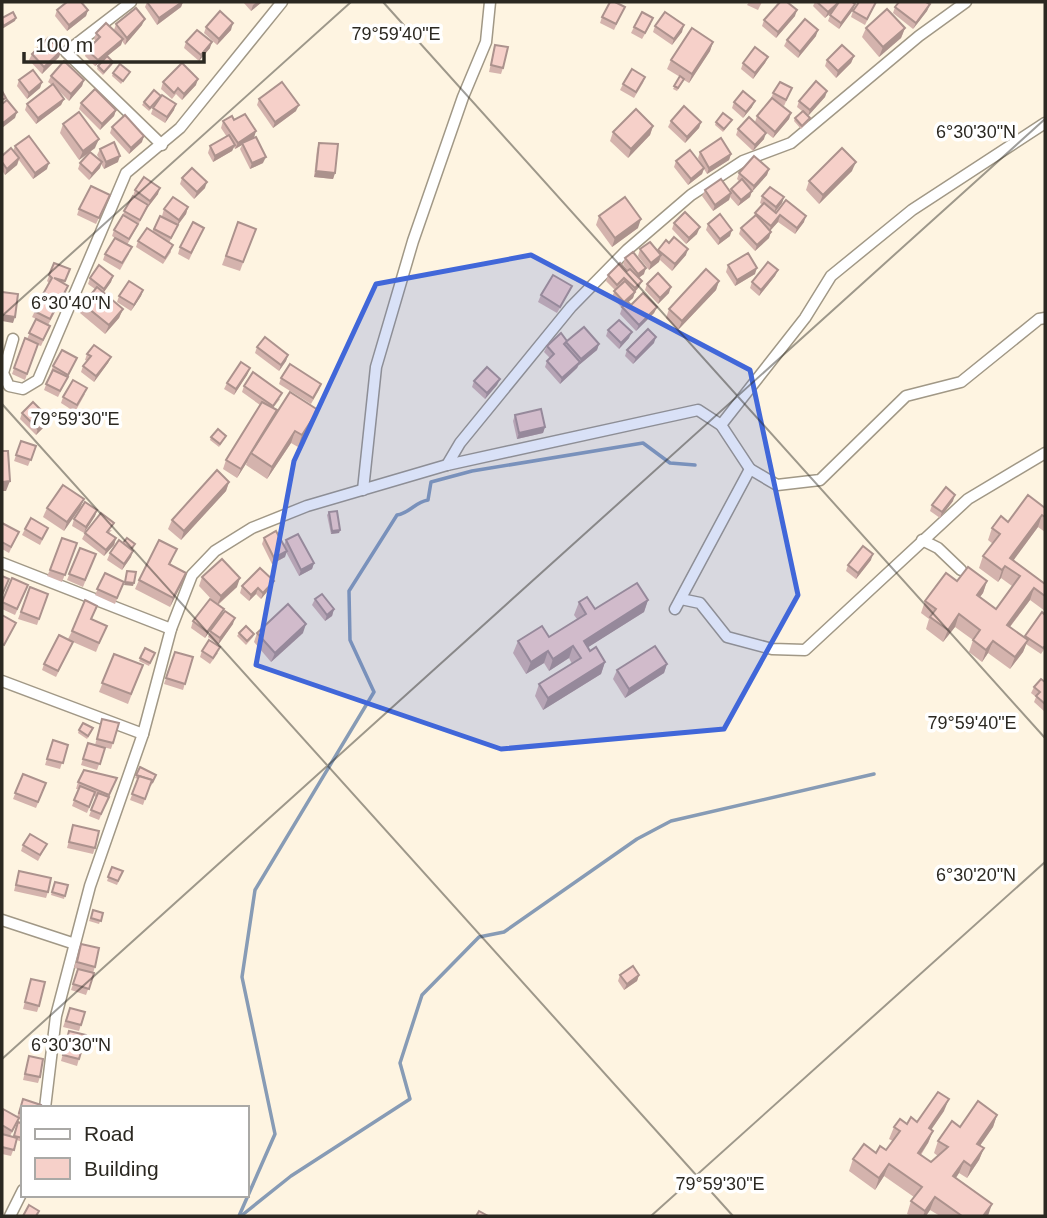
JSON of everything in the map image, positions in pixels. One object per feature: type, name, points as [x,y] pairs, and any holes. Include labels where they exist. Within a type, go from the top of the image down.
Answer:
[{"type":"street","points":[[131,2],[66,52],[162,145]]},
{"type":"street","points":[[13,339],[3,373],[9,386],[23,389],[38,380],[126,173],[180,128],[282,2]]},
{"type":"street","points":[[363,490],[376,367],[413,241],[463,97],[486,42],[490,2]]},
{"type":"street","points":[[447,465],[460,443],[572,307],[627,250],[691,195],[743,161],[791,143],[919,36],[966,2]]},
{"type":"street","points":[[720,425],[805,318],[831,276],[912,210],[1045,123]]},
{"type":"street","points":[[45,1106],[56,1016],[90,886],[143,734],[171,629],[192,575],[215,551],[252,528],[307,506],[447,465],[698,410],[720,425],[750,469],[777,485],[820,480],[906,396],[961,382],[1039,319],[1045,318]]},
{"type":"street","points":[[681,599],[700,603],[727,638],[772,649],[805,650],[968,499],[1045,453]]},
{"type":"street","points":[[675,609],[750,469]]},
{"type":"street","points":[[922,540],[938,548],[961,570]]},
{"type":"street","points":[[2,563],[171,629]]},
{"type":"street","points":[[2,681],[143,734]]},
{"type":"street","points":[[2,920],[75,944]]},
{"type":"street","points":[[10,1216],[21,1194]]},
{"type":"highlighted area","points":[[531,255],[750,370],[798,595],[724,729],[501,749],[256,665],[294,461],[376,284]]},
{"type":"building","points":[[67,2],[81,2],[88,10],[69,25],[57,10]]},
{"type":"building","points":[[147,2],[182,2],[159,18]]},
{"type":"building","points":[[610,2],[625,7],[616,24],[602,17]]},
{"type":"building","points":[[780,2],[787,2],[797,10],[778,32],[764,20]]},
{"type":"building","points":[[817,2],[839,2],[828,12]]},
{"type":"building","points":[[839,2],[855,4],[841,23],[830,15]]},
{"type":"building","points":[[859,2],[876,2],[867,19],[853,11]]},
{"type":"building","points":[[899,2],[930,4],[916,23],[895,7]]},
{"type":"building","points":[[136,8],[145,19],[127,38],[116,24]]},
{"type":"building","points":[[887,9],[905,28],[883,47],[866,28]]},
{"type":"building","points":[[220,11],[233,23],[219,39],[206,27]]},
{"type":"building","points":[[13,12],[16,18],[3,26],[2,18]]},
{"type":"building","points":[[642,12],[653,18],[645,33],[634,27]]},
{"type":"building","points":[[665,12],[684,25],[674,39],[655,26]]},
{"type":"building","points":[[805,19],[818,30],[800,52],[787,40]]},
{"type":"building","points":[[106,23],[123,39],[98,60],[87,50],[100,37],[96,33]]},
{"type":"building","points":[[692,28],[713,42],[692,74],[671,60]]},
{"type":"building","points":[[197,30],[212,42],[201,55],[186,42]]},
{"type":"building","points":[[48,38],[61,51],[44,67],[32,54]]},
{"type":"building","points":[[495,45],[508,47],[503,68],[491,65]]},
{"type":"building","points":[[842,45],[854,56],[838,71],[827,60]]},
{"type":"building","points":[[755,47],[768,57],[755,73],[743,63]]},
{"type":"building","points":[[107,56],[113,62],[104,72],[98,66]]},
{"type":"building","points":[[64,61],[84,80],[71,94],[51,76]]},
{"type":"building","points":[[182,63],[198,79],[184,94],[178,88],[174,93],[163,82]]},
{"type":"building","points":[[120,64],[130,72],[123,81],[113,73]]},
{"type":"building","points":[[632,69],[645,77],[636,92],[623,84]]},
{"type":"building","points":[[33,70],[42,82],[29,93],[19,80]]},
{"type":"building","points":[[680,76],[684,79],[678,88],[674,86]]},
{"type":"building","points":[[816,81],[827,91],[810,110],[799,101]]},
{"type":"building","points":[[282,82],[299,105],[275,122],[259,99]]},
{"type":"building","points":[[780,82],[792,88],[786,100],[773,93]]},
{"type":"building","points":[[53,84],[64,99],[38,118],[27,104]]},
{"type":"building","points":[[95,89],[116,110],[102,124],[81,103]]},
{"type":"building","points":[[154,90],[161,96],[150,108],[144,102]]},
{"type":"building","points":[[743,91],[755,101],[746,112],[734,102]]},
{"type":"building","points":[[162,95],[176,104],[167,117],[153,108]]},
{"type":"building","points":[[772,98],[791,113],[775,132],[757,116]]},
{"type":"building","points":[[7,100],[17,112],[3,123],[2,104]]},
{"type":"building","points":[[684,106],[701,122],[687,137],[671,121]]},
{"type":"building","points":[[636,109],[653,126],[631,149],[613,132]]},
{"type":"building","points":[[803,111],[810,118],[802,126],[795,118]]},
{"type":"building","points":[[79,112],[99,139],[83,151],[63,124]]},
{"type":"building","points":[[723,113],[732,120],[724,129],[716,122]]},
{"type":"building","points":[[245,114],[256,131],[238,143],[223,121],[232,116],[234,120]]},
{"type":"building","points":[[125,115],[144,136],[131,148],[112,127]]},
{"type":"building","points":[[749,117],[766,133],[755,145],[738,129]]},
{"type":"building","points":[[229,135],[235,145],[215,156],[210,146]]},
{"type":"building","points":[[29,136],[49,163],[35,173],[15,146]]},
{"type":"building","points":[[256,137],[266,157],[252,163],[242,143]]},
{"type":"building","points":[[721,138],[731,154],[709,168],[700,152]]},
{"type":"building","points":[[114,142],[120,156],[106,162],[100,149]]},
{"type":"building","points":[[319,143],[338,144],[335,173],[316,171]]},
{"type":"building","points":[[11,148],[19,158],[7,169],[2,162],[2,156]]},
{"type":"building","points":[[842,148],[856,162],[823,195],[809,181]]},
{"type":"building","points":[[690,150],[704,168],[691,179],[676,161]]},
{"type":"building","points":[[90,152],[102,162],[92,174],[80,163]]},
{"type":"building","points":[[754,156],[769,169],[754,186],[739,173]]},
{"type":"building","points":[[192,168],[207,182],[197,192],[182,178]]},
{"type":"building","points":[[144,177],[160,188],[150,201],[135,190]]},
{"type":"building","points":[[721,179],[731,193],[715,205],[705,190]]},
{"type":"building","points":[[742,179],[752,191],[741,200],[731,189]]},
{"type":"building","points":[[91,186],[110,195],[99,218],[79,209]]},
{"type":"building","points":[[770,187],[784,197],[776,207],[762,196]]},
{"type":"building","points":[[133,196],[148,205],[140,220],[124,211]]},
{"type":"building","points":[[173,197],[188,207],[179,220],[164,209]]},
{"type":"building","points":[[625,197],[641,219],[615,238],[599,216]]},
{"type":"building","points":[[786,200],[806,216],[797,228],[780,215],[771,226],[755,213],[764,203],[776,213]]},
{"type":"building","points":[[685,212],[700,227],[689,238],[674,223]]},
{"type":"building","points":[[720,214],[732,230],[720,239],[708,224]]},
{"type":"building","points":[[123,215],[138,224],[129,239],[114,230]]},
{"type":"building","points":[[756,215],[771,232],[757,245],[741,228]]},
{"type":"building","points":[[160,216],[178,225],[171,238],[154,229]]},
{"type":"building","points":[[193,222],[204,228],[191,253],[180,247]]},
{"type":"building","points":[[238,222],[256,229],[243,262],[226,256]]},
{"type":"building","points":[[147,228],[173,245],[165,258],[138,241]]},
{"type":"building","points":[[674,237],[688,249],[675,264],[658,250],[666,240],[669,243]]},
{"type":"building","points":[[115,238],[132,247],[122,263],[105,254]]},
{"type":"building","points":[[650,242],[661,255],[651,263],[640,249]]},
{"type":"building","points":[[633,252],[646,268],[638,274],[625,258]]},
{"type":"building","points":[[748,253],[757,268],[737,280],[728,265]]},
{"type":"building","points":[[768,262],[778,270],[761,290],[752,282]]},
{"type":"building","points":[[54,263],[70,269],[65,281],[54,278],[68,286],[59,303],[43,294],[52,278],[49,275]]},
{"type":"building","points":[[620,263],[642,281],[635,288],[624,278],[617,285],[608,275]]},
{"type":"building","points":[[99,265],[113,276],[104,289],[90,278]]},
{"type":"building","points":[[706,269],[719,281],[682,321],[669,309]]},
{"type":"building","points":[[658,273],[671,287],[660,298],[647,284]]},
{"type":"building","points":[[553,275],[572,286],[560,307],[541,295]]},
{"type":"building","points":[[129,281],[143,290],[134,305],[119,296]]},
{"type":"building","points":[[625,281],[635,292],[624,302],[614,291]]},
{"type":"building","points":[[97,287],[123,309],[109,325],[83,304]]},
{"type":"building","points":[[2,292],[18,294],[15,317],[2,315]]},
{"type":"building","points":[[643,293],[657,307],[639,325],[622,307],[628,302],[631,305]]},
{"type":"building","points":[[42,297],[57,305],[50,319],[34,311]]},
{"type":"building","points":[[36,319],[50,326],[43,340],[29,333]]},
{"type":"building","points":[[619,320],[632,332],[621,343],[608,330]]},
{"type":"building","points":[[584,327],[599,344],[581,359],[566,342],[564,344],[580,362],[562,378],[547,361],[554,354],[547,346],[561,333],[567,341]]},
{"type":"building","points":[[648,329],[656,337],[636,358],[627,350]]},
{"type":"building","points":[[265,337],[288,355],[281,365],[257,347]]},
{"type":"building","points":[[25,338],[38,344],[27,374],[14,368]]},
{"type":"building","points":[[94,345],[111,357],[96,376],[83,366],[91,356],[87,354]]},
{"type":"building","points":[[62,350],[77,358],[68,375],[53,366]]},
{"type":"building","points":[[241,362],[250,368],[236,389],[227,383]]},
{"type":"building","points":[[290,364],[321,384],[313,398],[281,378]]},
{"type":"building","points":[[487,367],[500,379],[487,393],[474,381]]},
{"type":"building","points":[[53,370],[68,377],[60,391],[46,384]]},
{"type":"building","points":[[253,372],[282,393],[273,406],[244,386]]},
{"type":"building","points":[[73,380],[87,388],[77,405],[63,397]]},
{"type":"building","points":[[290,392],[318,410],[302,435],[295,431],[272,467],[251,453]]},
{"type":"building","points":[[33,402],[49,418],[38,429],[22,413]]},
{"type":"building","points":[[262,402],[277,410],[241,469],[226,460]]},
{"type":"building","points":[[541,409],[545,427],[519,433],[515,415]]},
{"type":"building","points":[[218,429],[226,436],[220,444],[211,437]]},
{"type":"building","points":[[21,441],[36,446],[31,460],[16,455]]},
{"type":"building","points":[[2,451],[8,451],[10,481],[2,482]]},
{"type":"building","points":[[217,470],[229,482],[184,531],[172,520]]},
{"type":"building","points":[[63,485],[84,499],[67,522],[47,508]]},
{"type":"building","points":[[946,487],[955,495],[942,512],[932,505]]},
{"type":"building","points":[[1028,495],[1045,508],[1045,517],[1042,515],[1010,558],[1045,584],[1045,596],[1034,588],[1007,625],[1028,640],[1015,657],[993,641],[986,650],[973,640],[980,630],[959,614],[948,630],[930,617],[936,609],[925,601],[946,573],[957,581],[968,567],[987,581],[977,595],[996,609],[1020,576],[1005,566],[1002,570],[983,556],[1000,534],[992,528],[1001,516],[1008,522]]},
{"type":"building","points":[[85,502],[97,510],[86,527],[74,519]]},
{"type":"building","points":[[337,511],[340,530],[332,531],[329,512]]},
{"type":"building","points":[[101,513],[114,523],[107,532],[116,538],[106,550],[85,533]]},
{"type":"building","points":[[31,518],[48,528],[42,539],[25,529]]},
{"type":"building","points":[[2,523],[19,532],[11,547],[2,542]]},
{"type":"building","points":[[276,531],[287,551],[274,558],[264,538]]},
{"type":"building","points":[[298,534],[314,563],[301,570],[286,540]]},
{"type":"building","points":[[62,538],[77,543],[65,575],[50,570]]},
{"type":"building","points":[[127,538],[135,544],[131,549],[123,543]]},
{"type":"building","points":[[119,540],[133,551],[124,564],[110,553]]},
{"type":"building","points":[[159,540],[177,549],[169,564],[186,573],[173,598],[139,580]]},
{"type":"building","points":[[863,546],[873,554],[858,573],[848,565]]},
{"type":"building","points":[[80,548],[96,554],[85,580],[69,574]]},
{"type":"building","points":[[222,559],[240,578],[221,596],[202,577]]},
{"type":"building","points":[[260,568],[274,581],[263,593],[258,588],[251,595],[242,586]]},
{"type":"building","points":[[127,571],[136,572],[134,583],[125,582]]},
{"type":"building","points":[[105,573],[124,582],[117,598],[97,589]]},
{"type":"building","points":[[2,576],[9,579],[2,595]]},
{"type":"building","points":[[12,578],[28,585],[17,609],[2,602]]},
{"type":"building","points":[[637,583],[648,600],[584,641],[590,651],[596,647],[605,662],[548,698],[539,684],[581,658],[573,646],[553,659],[548,651],[531,662],[518,641],[542,626],[549,637],[586,614],[579,602],[587,597],[595,609]]},
{"type":"building","points":[[30,587],[48,594],[39,619],[21,612]]},
{"type":"building","points":[[322,594],[334,609],[327,615],[315,599]]},
{"type":"building","points":[[210,599],[224,609],[207,632],[193,621]]},
{"type":"building","points":[[85,600],[97,606],[91,619],[107,626],[99,643],[72,631]]},
{"type":"building","points":[[288,604],[306,624],[275,653],[257,633]]},
{"type":"building","points":[[225,611],[235,618],[220,638],[210,631]]},
{"type":"building","points":[[1042,612],[1045,615],[1043,648],[1025,636]]},
{"type":"building","points":[[2,615],[16,623],[4,645],[2,644]]},
{"type":"building","points":[[246,626],[254,634],[247,641],[239,633]]},
{"type":"building","points":[[59,635],[73,642],[58,671],[44,664]]},
{"type":"building","points":[[209,640],[220,647],[213,658],[202,651]]},
{"type":"building","points":[[655,646],[667,664],[629,689],[617,670]]},
{"type":"building","points":[[145,648],[155,653],[150,663],[140,658]]},
{"type":"building","points":[[175,652],[193,657],[185,684],[166,678]]},
{"type":"building","points":[[114,654],[143,665],[131,694],[102,683]]},
{"type":"building","points":[[1041,679],[1045,682],[1045,704],[1036,696],[1040,692],[1034,687]]},
{"type":"building","points":[[102,719],[119,723],[113,743],[97,739]]},
{"type":"building","points":[[83,723],[93,728],[88,736],[79,730]]},
{"type":"building","points":[[53,740],[68,745],[63,763],[47,759]]},
{"type":"building","points":[[88,743],[105,748],[100,764],[83,759]]},
{"type":"building","points":[[140,767],[156,775],[152,783],[152,780],[136,775]]},
{"type":"building","points":[[84,770],[117,778],[109,795],[78,782]]},
{"type":"building","points":[[23,774],[46,783],[38,802],[15,793]]},
{"type":"building","points":[[139,776],[152,780],[145,799],[132,794]]},
{"type":"building","points":[[80,786],[95,792],[89,807],[74,800]]},
{"type":"building","points":[[98,793],[109,797],[101,814],[91,810]]},
{"type":"building","points":[[73,825],[99,831],[95,848],[69,842]]},
{"type":"building","points":[[30,834],[47,844],[40,855],[23,845]]},
{"type":"building","points":[[112,867],[123,871],[118,881],[108,877]]},
{"type":"building","points":[[19,871],[51,878],[48,892],[16,885]]},
{"type":"building","points":[[55,882],[68,885],[65,896],[52,892]]},
{"type":"building","points":[[93,910],[103,913],[101,921],[91,918]]},
{"type":"building","points":[[81,944],[99,948],[95,967],[77,962]]},
{"type":"building","points":[[633,966],[639,975],[627,984],[620,975]]},
{"type":"building","points":[[78,969],[94,973],[89,989],[73,984]]},
{"type":"building","points":[[31,979],[45,982],[39,1006],[25,1002]]},
{"type":"building","points":[[70,1008],[85,1012],[81,1025],[66,1021]]},
{"type":"building","points":[[69,1031],[86,1035],[79,1059],[63,1055]]},
{"type":"building","points":[[29,1056],[43,1059],[40,1077],[25,1074]]},
{"type":"building","points":[[938,1092],[949,1099],[929,1128],[933,1131],[918,1153],[931,1162],[948,1147],[938,1141],[952,1121],[960,1127],[978,1101],[997,1115],[977,1144],[984,1148],[971,1166],[964,1161],[953,1176],[992,1204],[983,1216],[962,1216],[935,1197],[925,1211],[911,1201],[922,1187],[889,1164],[879,1178],[853,1159],[864,1144],[876,1153],[880,1146],[886,1150],[900,1131],[894,1127],[900,1119],[907,1124],[911,1117],[917,1122]]},
{"type":"building","points":[[23,1099],[41,1105],[41,1106],[21,1106]]},
{"type":"building","points":[[3,1109],[19,1118],[12,1131],[2,1125]]},
{"type":"building","points":[[18,1122],[21,1123],[21,1138],[14,1136]]},
{"type":"building","points":[[2,1134],[17,1138],[14,1150],[2,1147]]},
{"type":"building","points":[[29,1205],[39,1211],[36,1216],[23,1216]]},
{"type":"waterway","points":[[248,1196],[275,1134],[242,977],[255,890],[374,692],[350,640],[349,591],[397,515],[428,500],[431,482],[472,471],[643,443],[670,463],[695,465]]},
{"type":"waterway","points":[[241,1216],[291,1176],[410,1099],[400,1063],[422,995],[479,937],[504,932],[637,839],[671,821],[874,774]]},
{"type":"waterway","points":[[239,1216],[247,1197]]}]
